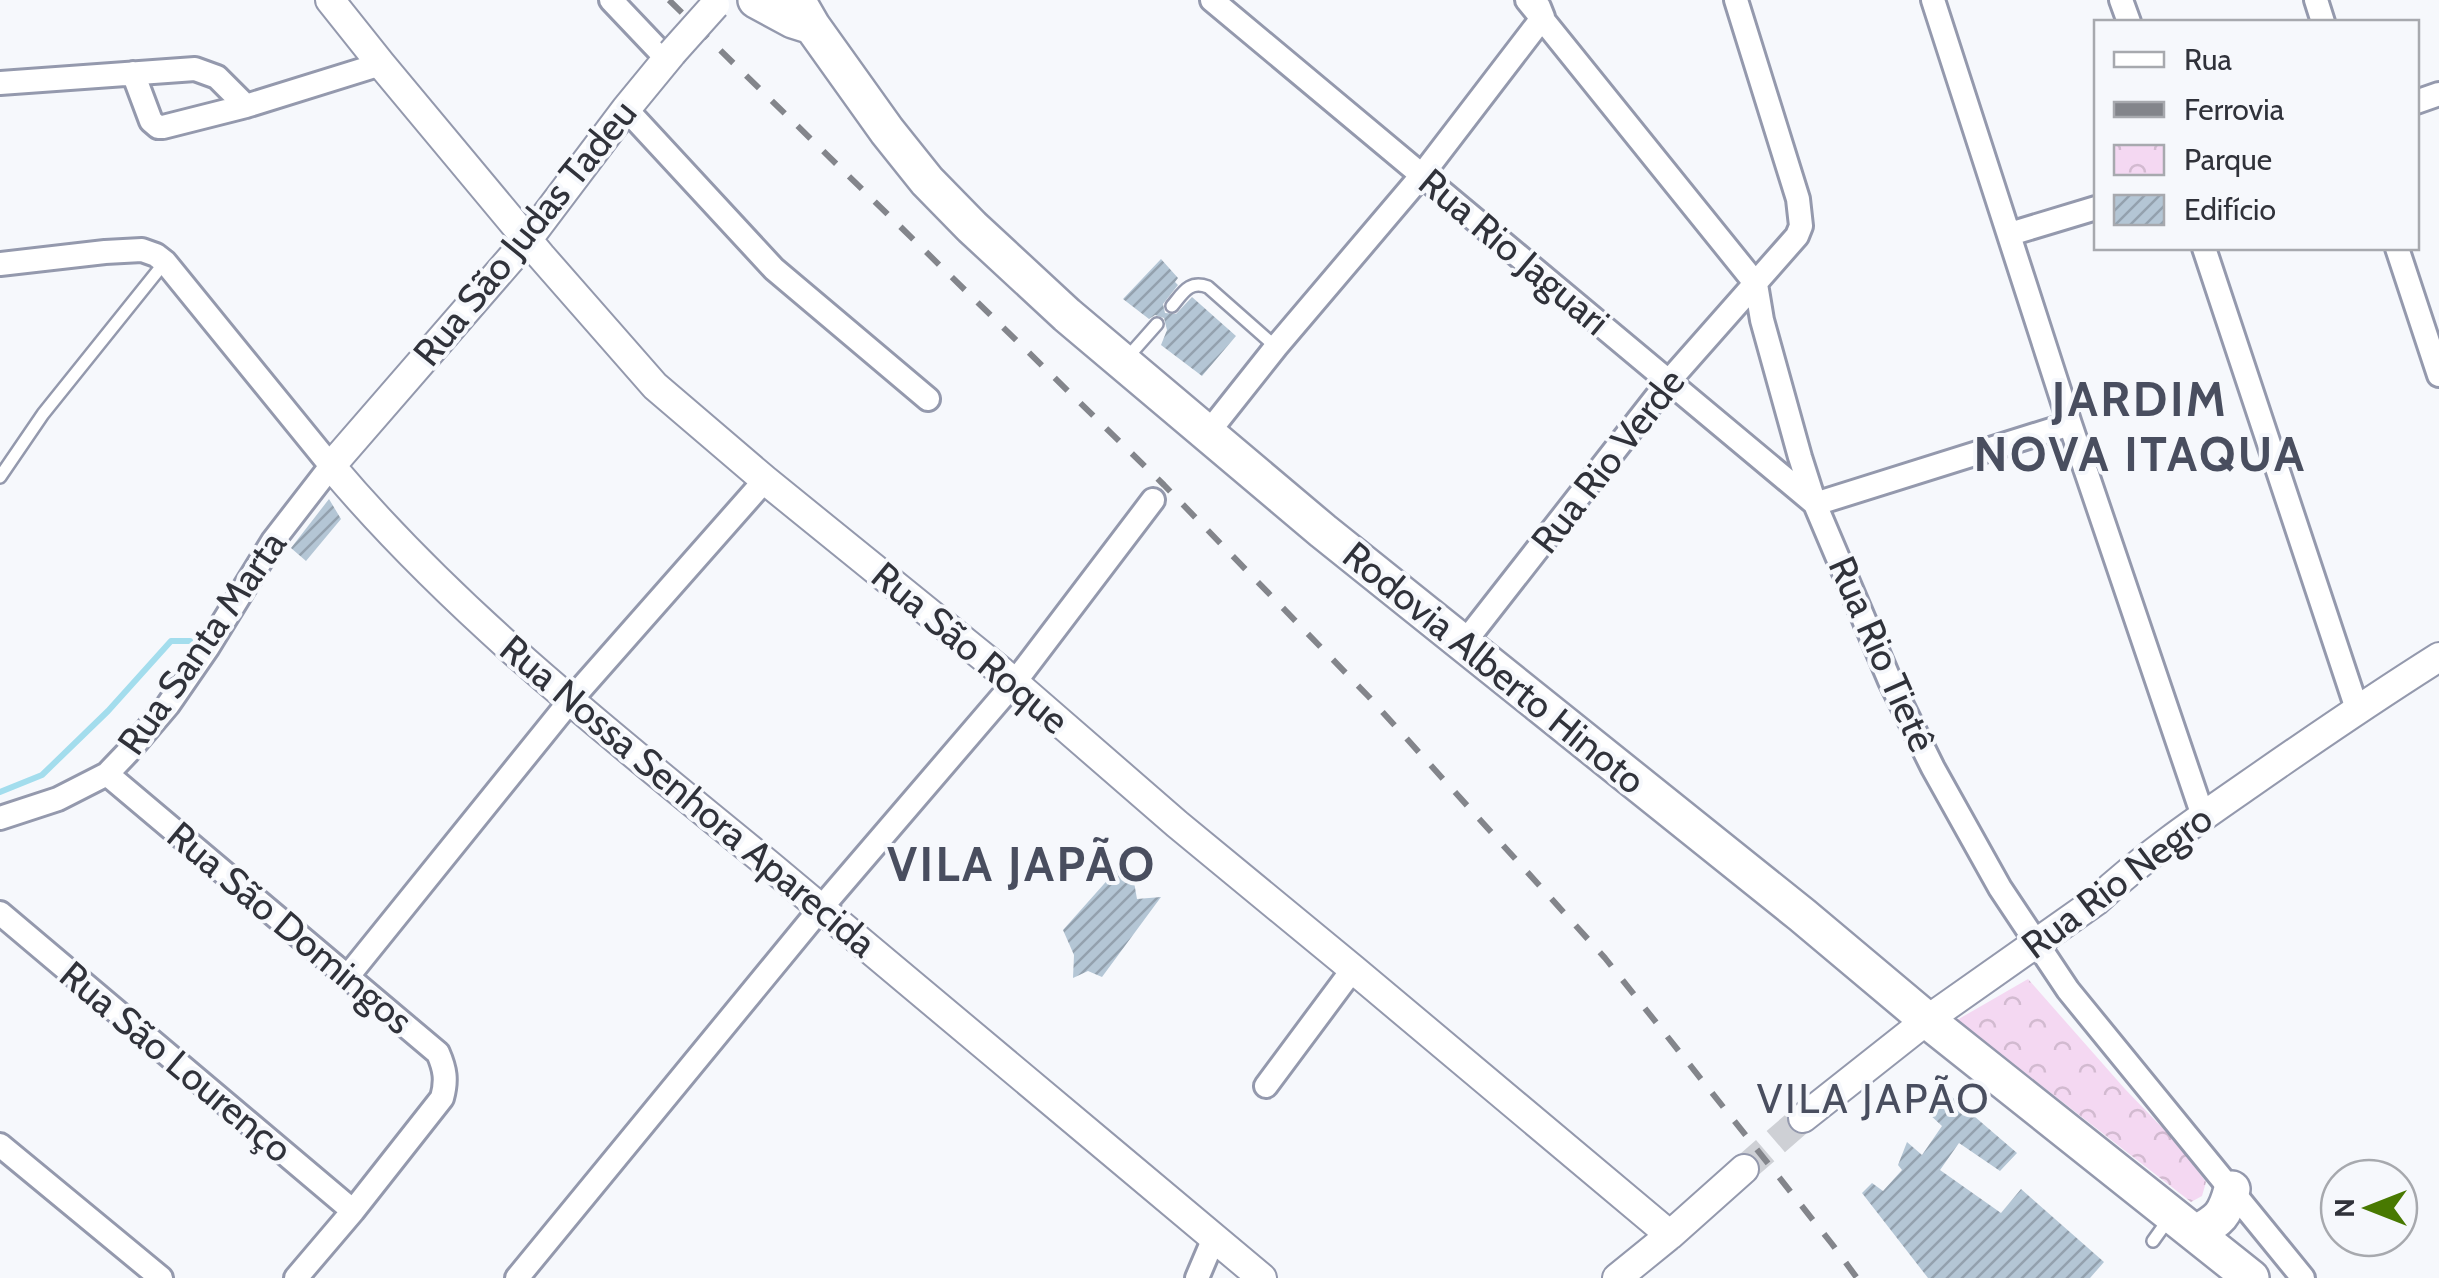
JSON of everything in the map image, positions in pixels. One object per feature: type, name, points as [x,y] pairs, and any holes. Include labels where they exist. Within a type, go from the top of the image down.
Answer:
[{"type":"main road","points":[[756,0],[793,20],[804,13]]},
{"type":"main road","name":"Rodovia Alberto Hinoto","points":[[804,13],[887,131],[927,180],[1053,302],[1322,531],[1802,915],[2174,1229],[2251,1278]]},
{"type":"main road","points":[[2174,1229],[2222,1216],[2232,1188]]},
{"type":"street","name":"Rua São Roque","points":[[330,0],[655,386],[1670,1235]]},
{"type":"street","points":[[611,0],[669,56]]},
{"type":"street","name":"Rua Rio Jaguari","points":[[1212,0],[1816,504]]},
{"type":"street","name":"Rua Rio Tietê","points":[[1526,0],[1540,9],[1756,284],[1767,337],[1816,504],[1890,681],[2000,888],[2068,990],[2304,1278]]},
{"type":"street","name":"Rua Rio Verde","points":[[1464,644],[1669,381],[1797,236],[1798,199],[1736,0]]},
{"type":"street","points":[[1933,0],[2070,424],[2203,816]]},
{"type":"street","name":"Rua São Judas Tadeu","points":[[332,466],[528,239],[626,109],[717,3]]},
{"type":"street","points":[[1207,434],[1422,175],[1540,9]]},
{"type":"street","points":[[133,73],[151,122],[164,128],[380,64]]},
{"type":"street","points":[[0,83],[184,68],[218,77],[246,106]]},
{"type":"street","points":[[626,109],[774,270],[928,399]]},
{"type":"street","points":[[2010,234],[2094,209]]},
{"type":"street","points":[[0,264],[142,250],[165,262]]},
{"type":"street","points":[[2205,250],[2357,708]]},
{"type":"street","points":[[2398,250],[2439,375]]},
{"type":"street","name":"Rua Nossa Senhora Aparecida","points":[[165,262],[370,513],[421,566],[570,702],[1262,1278]]},
{"type":"street","points":[[1816,504],[2070,424]]},
{"type":"street","name":"Rua Santa Marta","points":[[0,818],[58,799],[107,774],[168,705],[272,541],[332,466]]},
{"type":"street","points":[[348,976],[570,702],[765,480]]},
{"type":"street","points":[[518,1278],[821,908],[1014,683],[1152,500]]},
{"type":"street","name":"Rua Rio Negro","points":[[1803,1118],[1928,1020],[2096,902],[2203,816],[2357,708],[2439,657]]},
{"type":"street","name":"Rua São Domingos","points":[[107,774],[438,1053],[445,1070],[442,1098],[353,1211]]},
{"type":"street","name":"Rua São Lourenço","points":[[0,913],[353,1211]]},
{"type":"street","points":[[1266,1086],[1354,969]]},
{"type":"street","points":[[0,1145],[161,1278]]},
{"type":"street","points":[[1617,1278],[1744,1169]]},
{"type":"street","points":[[296,1278],[353,1211]]},
{"type":"street","points":[[1197,1278],[1214,1238]]},
{"type":"lane","points":[[0,477],[43,414],[165,262]]},
{"type":"lane","points":[[1172,306],[1188,287],[1198,283],[1208,287],[1276,347]]},
{"type":"lane","points":[[1123,362],[1157,324]]},
{"type":"green space","points":[[2028,979],[2176,1142],[2206,1182],[2202,1196],[2191,1202],[1957,1020]]},
{"type":"building","points":[[1161,259],[1178,278],[1178,285],[1163,304],[1165,313],[1176,314],[1192,297],[1236,336],[1202,376],[1161,345],[1167,330],[1164,318],[1155,315],[1149,319],[1123,299]]},
{"type":"building","points":[[329,499],[341,519],[306,561],[291,548]]},
{"type":"building","points":[[1120,866],[1134,882],[1137,899],[1161,897],[1102,977],[1088,971],[1073,978],[1074,955],[1063,930]]},
{"type":"building","points":[[1946,1092],[2017,1153],[2000,1171],[1959,1143],[1940,1170],[2001,1213],[2021,1189],[2104,1262],[2090,1278],[1928,1278],[1862,1193],[1872,1183],[1883,1191],[1902,1170],[1898,1165],[1907,1142],[1922,1155],[1942,1126],[1928,1113]]},
{"type":"waterway","points":[[0,792],[42,775],[108,711],[171,641],[190,641]]},
{"type":"tunnel","points":[[1744,1169],[1803,1118]]},
{"type":"railway","points":[[669,0],[1164,485],[1369,697],[1605,958],[1857,1278]]},
{"type":"district","name":"JARDIM NOVA ITAQUA","points":[[2140,426]]},
{"type":"district","name":"VILA JAPÃO","points":[[1022,864]]},
{"type":"district","name":"VILA JAPÃO","points":[[1874,1098]]}]
